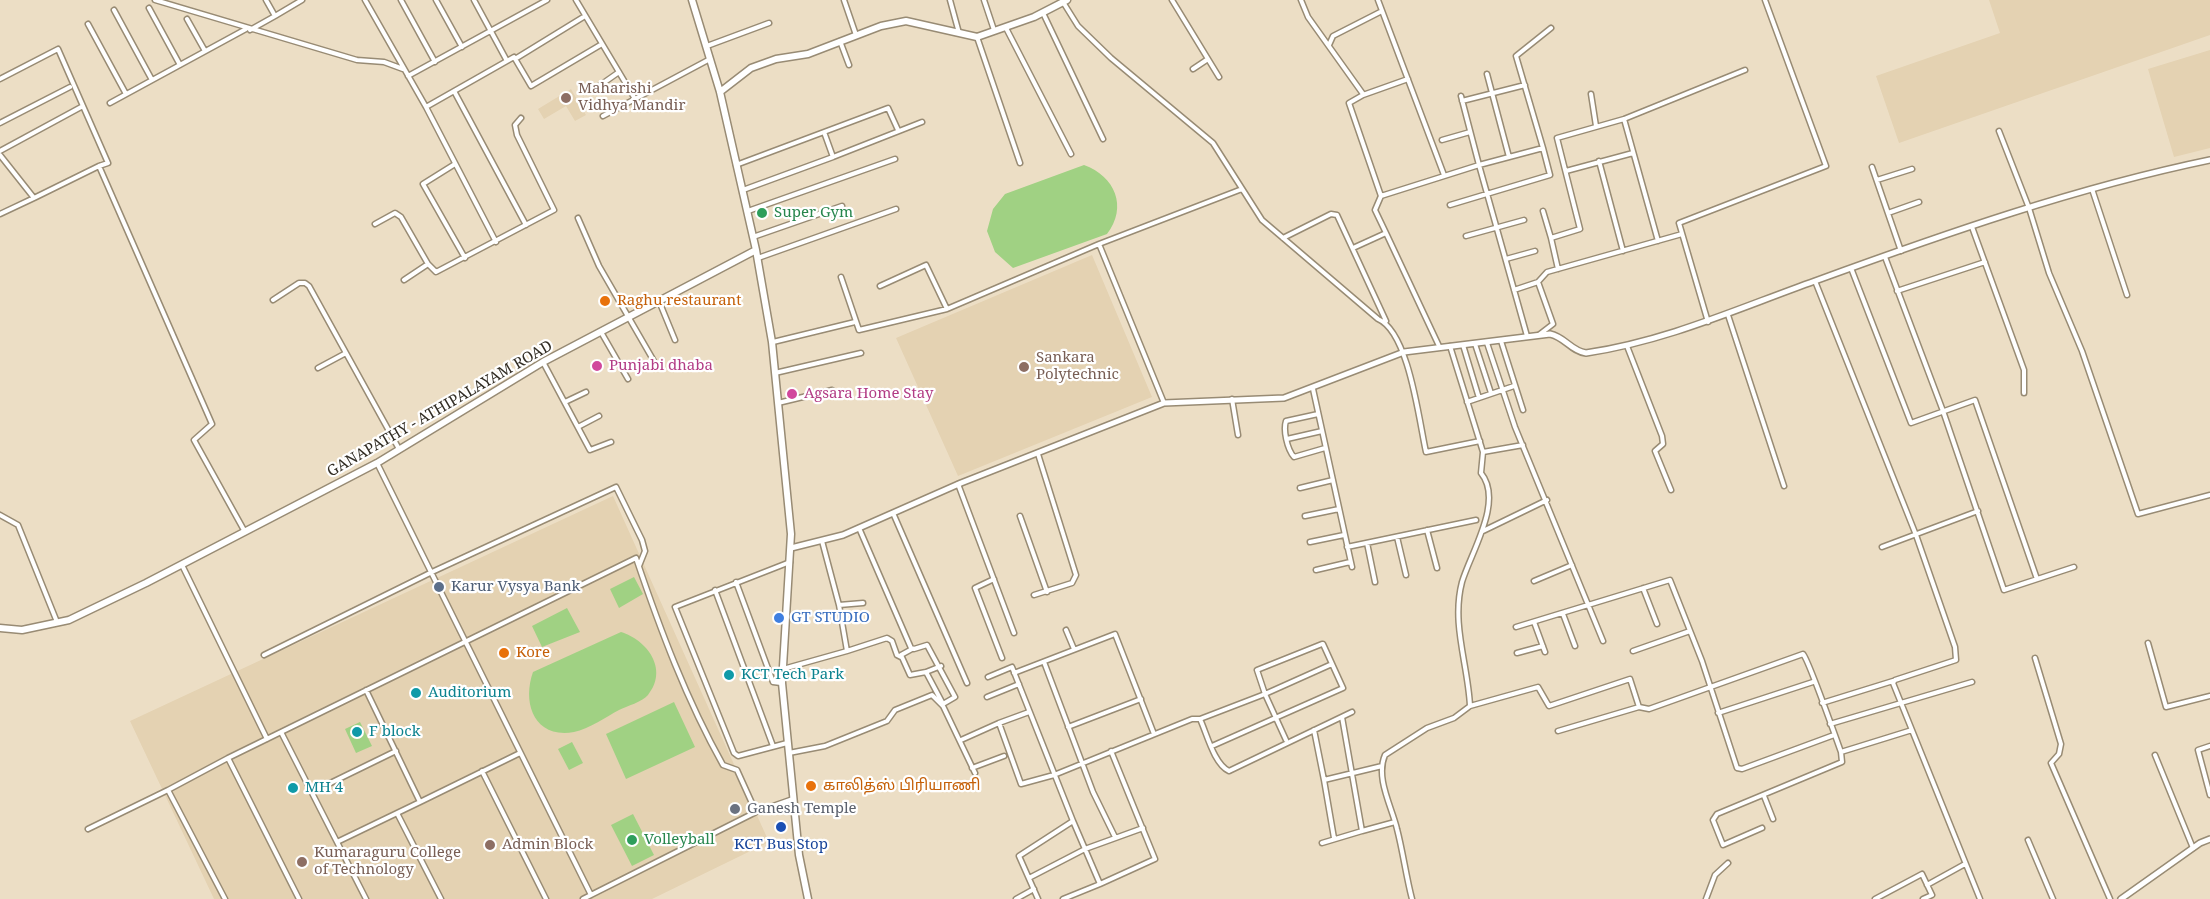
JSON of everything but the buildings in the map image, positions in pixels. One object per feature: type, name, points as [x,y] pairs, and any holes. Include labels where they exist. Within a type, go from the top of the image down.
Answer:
[{"type":"main road","points":[[692,0],[720,92],[756,250],[772,342],[791,548],[782,683],[794,799],[808,899]]},
{"type":"main road","points":[[720,92],[751,68],[776,59],[808,54],[840,40],[906,21],[977,37],[1006,28],[1060,2]]},
{"type":"main road","name":"GANAPATHY - ATHIPALAYAM ROAD","points":[[0,628],[22,630],[57,623],[95,608],[182,565],[377,463],[543,362],[756,250]]},
{"type":"street","points":[[155,0],[357,60],[384,62],[404,69]]},
{"type":"street","points":[[266,0],[275,16]]},
{"type":"street","points":[[110,103],[302,0]]},
{"type":"street","points":[[365,0],[426,107],[496,242]]},
{"type":"street","points":[[401,0],[435,62]]},
{"type":"street","points":[[436,0],[462,47]]},
{"type":"street","points":[[474,0],[507,61]]},
{"type":"street","points":[[408,76],[547,0]]},
{"type":"street","points":[[576,0],[635,99]]},
{"type":"street","points":[[844,0],[856,35]]},
{"type":"street","points":[[950,0],[959,33]]},
{"type":"street","points":[[984,0],[995,31]]},
{"type":"street","points":[[1172,0],[1219,77]]},
{"type":"street","points":[[1301,0],[1308,17],[1363,95]]},
{"type":"street","points":[[1378,0],[1444,176]]},
{"type":"street","points":[[1708,322],[1679,223],[1826,166],[1765,0]]},
{"type":"street","points":[[1060,2],[1078,26],[1111,58],[1213,142],[1262,220],[1378,319],[1386,323]]},
{"type":"street","points":[[149,8],[180,64]]},
{"type":"street","points":[[114,9],[152,80]]},
{"type":"street","points":[[1328,45],[1333,36],[1382,11]]},
{"type":"street","points":[[1042,12],[1103,140]]},
{"type":"street","points":[[426,107],[514,57],[515,59],[585,16]]},
{"type":"street","points":[[187,19],[205,51]]},
{"type":"street","points":[[706,46],[770,23]]},
{"type":"street","points":[[88,24],[126,94]]},
{"type":"street","points":[[1006,28],[1071,154]]},
{"type":"street","points":[[1450,205],[1550,176],[1516,56],[1551,28]]},
{"type":"street","points":[[977,37],[1020,163]]},
{"type":"street","points":[[840,40],[849,65]]},
{"type":"street","points":[[515,59],[531,86],[602,44]]},
{"type":"street","points":[[0,79],[58,49],[108,163],[0,214]]},
{"type":"street","points":[[603,116],[710,59]]},
{"type":"street","points":[[1193,69],[1208,59]]},
{"type":"street","points":[[1551,238],[1580,229],[1557,138],[1624,119],[1745,70]]},
{"type":"street","points":[[599,86],[619,72]]},
{"type":"street","points":[[1487,74],[1509,157]]},
{"type":"street","points":[[1408,79],[1363,95],[1349,103],[1349,107],[1368,150],[1381,196],[1375,210],[1439,346]]},
{"type":"street","points":[[1525,85],[1461,99],[1527,336]]},
{"type":"street","points":[[0,123],[70,87]]},
{"type":"street","points":[[454,91],[526,225]]},
{"type":"street","points":[[1590,94],[1596,127]]},
{"type":"street","points":[[34,198],[0,153],[83,106]]},
{"type":"street","points":[[736,165],[888,108],[898,130]]},
{"type":"street","points":[[375,224],[395,213],[401,217],[428,264],[436,272],[554,210],[517,135],[515,125],[521,118]]},
{"type":"street","points":[[1624,119],[1658,241]]},
{"type":"street","points":[[742,190],[922,122]]},
{"type":"street","points":[[1999,131],[2029,208],[2049,273],[2082,351],[2139,514],[2210,495]]},
{"type":"street","points":[[824,132],[833,157]]},
{"type":"street","points":[[1442,140],[1470,132]]},
{"type":"street","points":[[1381,196],[1479,165],[1543,148]]},
{"type":"street","points":[[1566,171],[1599,160],[1633,153]]},
{"type":"street","points":[[747,212],[895,159]]},
{"type":"street","points":[[1599,160],[1623,250]]},
{"type":"street","points":[[791,548],[822,541],[859,528],[958,484],[1164,403],[1232,398],[1284,398],[1313,389],[1404,352],[1439,346],[1487,343],[1539,335],[1557,336],[1578,352],[1627,346],[1708,322],[1851,268],[2029,208],[2092,189],[2210,160]]},
{"type":"street","points":[[455,164],[423,184],[465,258]]},
{"type":"street","points":[[99,166],[212,424],[194,440],[244,532]]},
{"type":"street","points":[[1872,167],[1901,251]]},
{"type":"street","points":[[1877,180],[1912,169]]},
{"type":"street","points":[[841,277],[859,330],[947,309],[1099,244],[1242,189]]},
{"type":"street","points":[[2092,189],[2127,295]]},
{"type":"street","points":[[1888,213],[1919,202]]},
{"type":"street","points":[[753,237],[842,206]]},
{"type":"street","points":[[757,259],[896,209]]},
{"type":"street","points":[[1543,211],[1558,269]]},
{"type":"street","points":[[1283,238],[1331,214],[1337,215],[1386,323],[1404,352],[1426,452],[1480,441]]},
{"type":"street","points":[[578,218],[599,266],[655,363]]},
{"type":"street","points":[[1466,236],[1524,220]]},
{"type":"street","points":[[1972,227],[2024,370],[2024,393]]},
{"type":"street","points":[[1353,248],[1386,233]]},
{"type":"street","points":[[1514,290],[1538,282],[1547,272],[1682,234]]},
{"type":"street","points":[[1099,244],[1164,403]]},
{"type":"street","points":[[1506,260],[1535,251]]},
{"type":"street","points":[[1885,257],[1943,411],[2004,590],[2074,567]]},
{"type":"street","points":[[1897,291],[1984,262]]},
{"type":"street","points":[[404,280],[428,264]]},
{"type":"street","points":[[880,286],[926,265],[947,309]]},
{"type":"street","points":[[1851,268],[1911,423],[1975,400],[2037,579]]},
{"type":"street","points":[[1815,281],[1916,535],[1938,594],[1957,657],[1946,664],[1822,703]]},
{"type":"street","points":[[1538,282],[1553,324],[1539,335]]},
{"type":"street","points":[[273,300],[299,284],[305,283],[399,450]]},
{"type":"street","points":[[659,300],[675,340]]},
{"type":"street","points":[[1728,315],[1784,486]]},
{"type":"street","points":[[772,342],[855,322]]},
{"type":"street","points":[[600,331],[628,379]]},
{"type":"street","points":[[1501,341],[1523,410]]},
{"type":"street","points":[[1487,343],[1524,446],[1603,640]]},
{"type":"street","points":[[1475,344],[1491,393]]},
{"type":"street","points":[[1463,345],[1479,398]]},
{"type":"street","points":[[1450,346],[1484,452],[1481,473],[1488,482],[1488,512],[1469,561],[1458,601],[1458,631],[1468,682],[1470,706]]},
{"type":"street","points":[[1627,346],[1662,436],[1663,444],[1655,451],[1671,490]]},
{"type":"street","points":[[318,368],[346,353]]},
{"type":"street","points":[[775,373],[861,353]]},
{"type":"street","points":[[543,362],[590,450],[611,442]]},
{"type":"street","points":[[1467,402],[1515,386]]},
{"type":"street","points":[[1313,389],[1351,565],[1316,570]]},
{"type":"street","points":[[778,403],[832,390]]},
{"type":"street","points":[[565,402],[586,392]]},
{"type":"street","points":[[1232,398],[1238,435]]},
{"type":"street","points":[[1318,414],[1286,421],[1287,439],[1294,457],[1325,448]]},
{"type":"street","points":[[578,427],[599,416]]},
{"type":"street","points":[[1287,439],[1322,431]]},
{"type":"street","points":[[1484,452],[1524,446]]},
{"type":"street","points":[[1034,596],[1072,583],[1076,575],[1038,454]]},
{"type":"street","points":[[377,463],[591,895]]},
{"type":"street","points":[[1300,488],[1333,480]]},
{"type":"street","points":[[958,484],[1014,633]]},
{"type":"street","points":[[264,655],[432,572],[616,487],[642,540],[645,551],[639,567]]},
{"type":"street","points":[[1482,531],[1547,500]]},
{"type":"street","points":[[1305,516],[1339,509]]},
{"type":"street","points":[[1882,547],[1978,512]]},
{"type":"street","points":[[893,513],[967,683]]},
{"type":"street","points":[[0,515],[18,525],[57,623]]},
{"type":"street","points":[[1020,516],[1047,591]]},
{"type":"street","points":[[1347,547],[1476,520]]},
{"type":"street","points":[[859,528],[912,649]]},
{"type":"street","points":[[1427,530],[1437,568]]},
{"type":"street","points":[[1310,542],[1344,535]]},
{"type":"street","points":[[1397,537],[1406,575]]},
{"type":"street","points":[[822,541],[839,605],[847,651]]},
{"type":"street","points":[[1367,543],[1376,582]]},
{"type":"street","points":[[88,829],[366,690],[642,557]]},
{"type":"street","points":[[636,558],[661,630],[708,738],[723,765],[737,770],[756,812]]},
{"type":"street","points":[[788,743],[738,756],[734,753],[675,607],[790,562]]},
{"type":"street","points":[[182,565],[267,739]]},
{"type":"street","points":[[1534,581],[1572,565]]},
{"type":"street","points":[[994,579],[975,588],[1002,658]]},
{"type":"street","points":[[1516,627],[1670,580],[1739,769],[1834,735]]},
{"type":"street","points":[[736,582],[773,682],[782,683]]},
{"type":"street","points":[[1643,588],[1657,624]]},
{"type":"street","points":[[715,590],[773,746]]},
{"type":"street","points":[[839,605],[863,603]]},
{"type":"street","points":[[1563,614],[1575,646]]},
{"type":"street","points":[[1534,622],[1545,652]]},
{"type":"street","points":[[1066,630],[1074,649]]},
{"type":"street","points":[[1633,651],[1690,631]]},
{"type":"street","points":[[1014,673],[1114,634],[1154,734]]},
{"type":"street","points":[[783,669],[887,638],[892,641],[897,655],[901,657],[910,675],[941,666]]},
{"type":"street","points":[[2148,643],[2166,707],[2210,696]]},
{"type":"street","points":[[1212,746],[1275,718],[1342,688],[1321,644],[1257,670],[1264,694],[1275,718],[1286,740]]},
{"type":"street","points":[[901,657],[912,649],[927,645],[941,666],[956,697],[943,704],[926,672]]},
{"type":"street","points":[[1516,653],[1543,646]]},
{"type":"street","points":[[1558,731],[1639,707],[1649,709],[1803,654],[1808,660],[1813,682],[1841,752],[1842,762],[1717,814],[1713,820],[1723,845],[1762,828]]},
{"type":"street","points":[[2035,657],[2061,744],[2059,754],[2051,763],[2110,899]]},
{"type":"street","points":[[1044,662],[1082,763],[1115,837]]},
{"type":"street","points":[[999,723],[1022,784],[1054,775],[1154,734],[1200,719],[1332,664]]},
{"type":"street","points":[[988,677],[1012,667],[1100,884]]},
{"type":"street","points":[[1412,899],[1382,766],[1385,755],[1427,728],[1454,718],[1470,706],[1538,687],[1549,706],[1630,679],[1639,707]]},
{"type":"street","points":[[1893,681],[1899,703],[1980,899]]},
{"type":"street","points":[[1718,713],[1813,682]]},
{"type":"street","points":[[1830,724],[1972,682]]},
{"type":"street","points":[[987,697],[1018,684]]},
{"type":"street","points":[[366,690],[420,802]]},
{"type":"street","points":[[789,753],[825,746],[887,721],[895,710],[932,695],[943,706],[975,773]]},
{"type":"street","points":[[1068,727],[1141,699]]},
{"type":"street","points":[[960,740],[1029,712]]},
{"type":"street","points":[[1200,719],[1224,769],[1229,771],[1352,712]]},
{"type":"street","points":[[1342,717],[1362,831]]},
{"type":"street","points":[[1314,730],[1334,838]]},
{"type":"street","points":[[1841,752],[1912,730]]},
{"type":"street","points":[[281,732],[366,899]]},
{"type":"street","points":[[2210,746],[2198,750],[2210,795]]},
{"type":"street","points":[[312,792],[396,751]]},
{"type":"street","points":[[1063,899],[1155,859],[1111,751]]},
{"type":"street","points":[[337,842],[520,753]]},
{"type":"street","points":[[2155,755],[2193,848]]},
{"type":"street","points":[[972,768],[1004,756]]},
{"type":"street","points":[[228,758],[299,899]]},
{"type":"street","points":[[1324,780],[1382,766]]},
{"type":"street","points":[[482,771],[546,899]]},
{"type":"street","points":[[168,790],[225,899]]},
{"type":"street","points":[[1764,796],[1773,819]]},
{"type":"street","points":[[583,899],[756,812],[794,799]]},
{"type":"street","points":[[398,813],[441,899]]},
{"type":"street","points":[[1038,899],[1019,856],[1073,821]]},
{"type":"street","points":[[1322,843],[1395,822]]},
{"type":"street","points":[[1029,878],[1085,849],[1143,828]]},
{"type":"street","points":[[2121,899],[2193,848],[2210,839]]},
{"type":"street","points":[[2028,840],[2053,899]]},
{"type":"street","points":[[1707,899],[1715,875],[1728,862]]},
{"type":"street","points":[[1928,885],[1965,864]]},
{"type":"street","points":[[1875,899],[1922,874],[1932,895],[1923,899]]},
{"type":"street","points":[[1016,899],[1034,889]]},
{"type":"shaded area","points":[[1989,0],[2210,0],[2210,35],[1899,143],[1876,76],[2000,33]]},
{"type":"shaded area","points":[[2210,50],[2210,148],[2174,157],[2148,69]]},
{"type":"shaded area","name":"Maharishi Vidhya Mandir","points":[[571,89],[586,115],[575,121],[566,106],[544,119],[538,109]]},
{"type":"shaded area","name":"Sankara Polytechnic","points":[[1092,255],[1152,397],[958,476],[896,338]]},
{"type":"shaded area","name":"Kumaraguru College of Technology","points":[[613,496],[769,842],[652,899],[214,899],[130,721]]},
{"type":"green space","points":[[1084,165],[1104,177],[1115,194],[1117,213],[1107,234],[1013,268],[995,252],[987,231],[993,209],[1005,194]]},
{"type":"green space","points":[[634,577],[643,594],[619,608],[610,589]]},
{"type":"green space","points":[[567,608],[580,632],[542,647],[532,626]]},
{"type":"green space","points":[[621,632],[647,649],[656,666],[654,685],[648,695],[591,726],[574,732],[560,733],[549,730],[541,724],[534,716],[529,695],[533,672]]},
{"type":"green space","points":[[674,702],[695,747],[626,779],[606,734]]},
{"type":"green space","points":[[360,722],[372,746],[356,753],[345,729]]},
{"type":"green space","points":[[572,742],[583,763],[569,770],[558,749]]},
{"type":"green space","name":"Volleyball","points":[[633,814],[654,855],[632,866],[611,825]]},
{"type":"place","name":"Maharishi Vidhya Mandir","points":[[566,98]]},
{"type":"place","name":"Super Gym","points":[[762,213]]},
{"type":"place","name":"Raghu restaurant","points":[[605,301]]},
{"type":"place","name":"Punjabi dhaba","points":[[597,366]]},
{"type":"place","name":"Sankara Polytechnic","points":[[1024,367]]},
{"type":"place","name":"Agsara Home Stay","points":[[792,394]]},
{"type":"place","name":"Karur Vysya Bank","points":[[439,587]]},
{"type":"place","name":"GT STUDIO","points":[[779,618]]},
{"type":"place","name":"Kore","points":[[504,653]]},
{"type":"place","name":"KCT Tech Park","points":[[729,675]]},
{"type":"place","name":"Auditorium","points":[[416,693]]},
{"type":"place","name":"F block","points":[[357,732]]},
{"type":"place","name":"காலித்ஸ் பிரியாணி","points":[[811,786]]},
{"type":"place","name":"MH 4","points":[[293,788]]},
{"type":"place","name":"Ganesh Temple","points":[[735,809]]},
{"type":"place","name":"KCT Bus Stop","points":[[781,827]]},
{"type":"place","name":"Volleyball","points":[[632,840]]},
{"type":"place","name":"Admin Block","points":[[490,845]]},
{"type":"place","name":"Kumaraguru College of Technology","points":[[302,862]]}]
